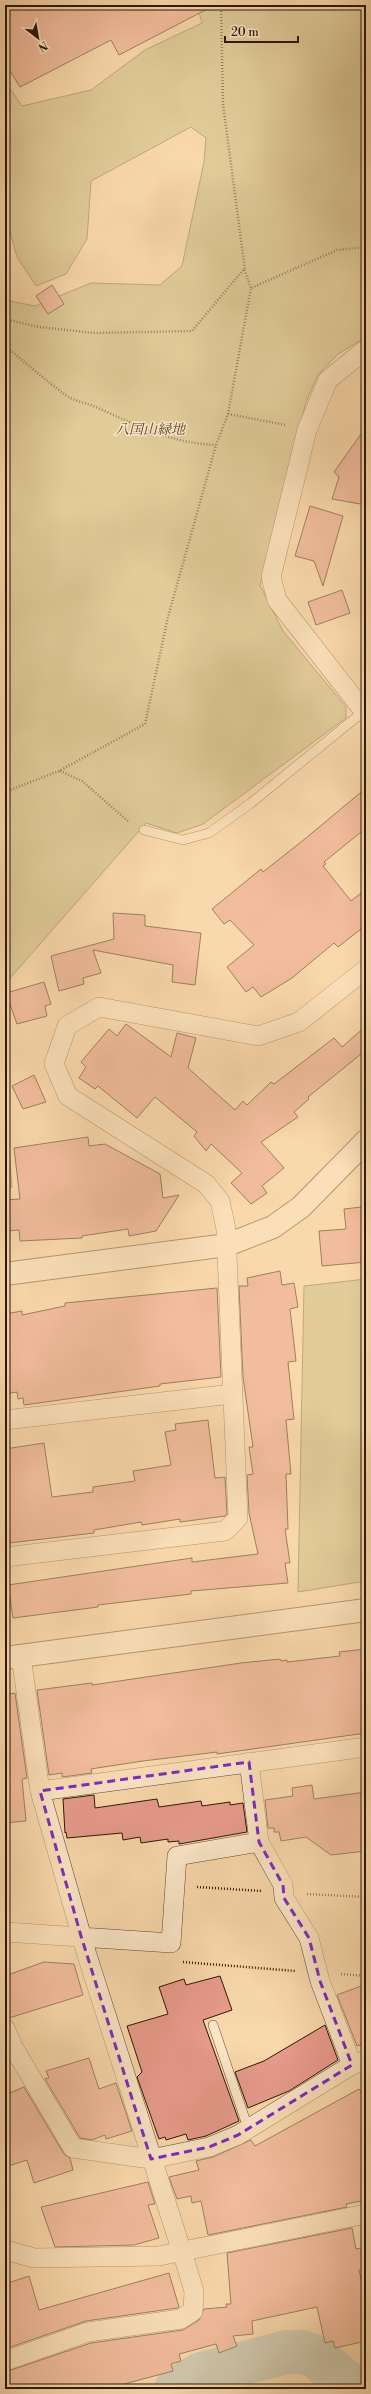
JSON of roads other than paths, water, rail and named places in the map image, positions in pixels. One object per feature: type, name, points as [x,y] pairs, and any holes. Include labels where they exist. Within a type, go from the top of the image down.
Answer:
[{"type":"street","points":[[365,713],[277,600],[271,576],[308,430],[328,380],[366,349]]},
{"type":"street","points":[[5,1557],[225,1531],[238,1518],[227,1245],[220,1201],[206,1184],[68,1096],[54,1064],[67,1026],[99,1006],[258,1036],[299,1022],[366,969]]},
{"type":"street","points":[[5,1274],[227,1245],[273,1227],[301,1207],[366,1141]]},
{"type":"street","points":[[5,1420],[232,1394]]},
{"type":"street","points":[[5,2361],[88,2332],[181,2319],[193,2311],[194,2291],[81,1936],[40,1791],[13,1657],[366,1610]]},
{"type":"street","points":[[40,1791],[366,1747]]},
{"type":"street","points":[[5,2028],[9,2046],[73,2148],[151,2159],[209,2148],[248,2128],[359,2062],[320,1981],[309,1938],[284,1898],[283,1885],[260,1842],[249,1762]]},
{"type":"street","points":[[5,1932],[171,1943],[177,1856],[260,1842]]},
{"type":"street","points":[[5,2250],[34,2258],[159,2256],[366,2214]]},
{"type":"lane","points":[[144,830],[182,840],[209,833],[251,803],[365,713]]},
{"type":"lane","points":[[213,2025],[248,2128]]},
{"type":"waterway","points":[[176,2389],[201,2374],[287,2352],[302,2352],[317,2357],[354,2389]]},
{"type":"park label","name":"八国山緑地","points":[[150,430]]}]
